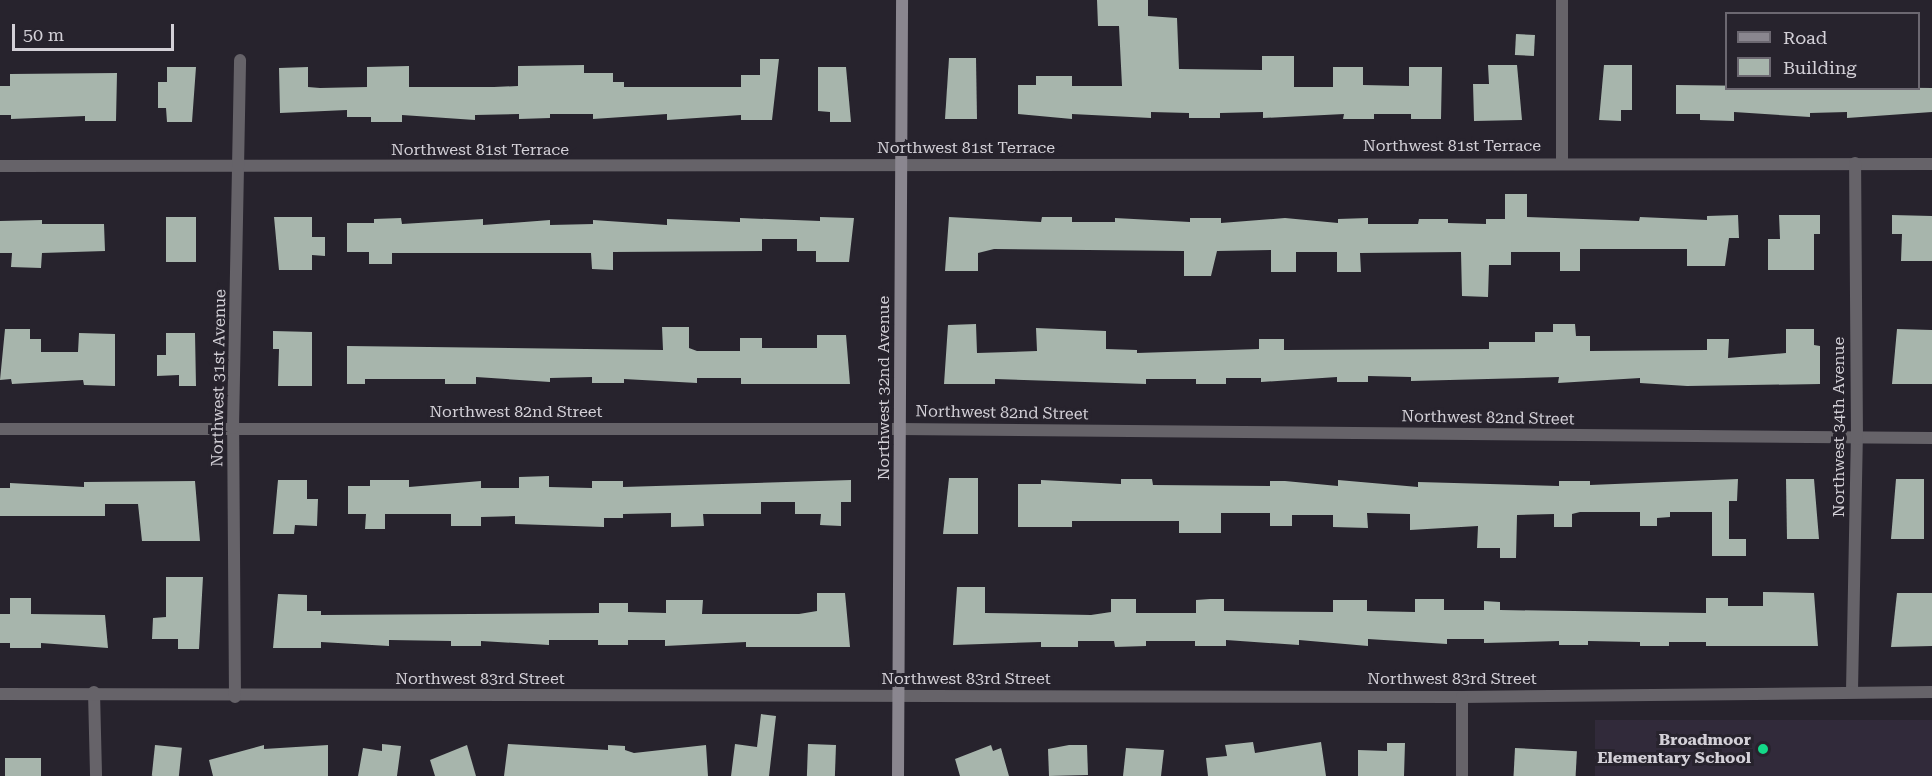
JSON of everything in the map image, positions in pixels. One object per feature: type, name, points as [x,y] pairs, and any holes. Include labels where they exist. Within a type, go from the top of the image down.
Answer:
[{"type":"main road","name":"Northwest 32nd Avenue","points":[[898,776],[902,0]]},
{"type":"street","points":[[1562,0],[1562,162]]},
{"type":"street","name":"Northwest 31st Avenue","points":[[235,697],[233,428],[240,60]]},
{"type":"street","name":"Northwest 81st Terrace","points":[[0,166],[239,168],[1562,162],[1932,164]]},
{"type":"street","name":"Northwest 34th Avenue","points":[[1852,691],[1857,439],[1855,163]]},
{"type":"street","name":"Northwest 82nd Street","points":[[0,429],[899,429],[1932,438]]},
{"type":"street","points":[[94,692],[96,776]]},
{"type":"street","name":"Northwest 83rd Street","points":[[0,694],[94,692],[235,697],[1462,696],[1932,692]]},
{"type":"street","points":[[1462,696],[1462,776]]},
{"type":"shaded area","name":"Broadmoor Elementary School","points":[[1595,720],[1932,720],[1932,776],[1595,776]]},
{"type":"building","points":[[1097,0],[1148,0],[1148,16],[1177,18],[1179,69],[1262,70],[1262,56],[1294,56],[1294,87],[1333,87],[1333,67],[1363,67],[1363,85],[1409,86],[1409,67],[1442,67],[1441,119],[1411,119],[1411,114],[1374,114],[1374,119],[1343,119],[1344,114],[1263,118],[1263,112],[1220,113],[1220,118],[1189,118],[1189,113],[1151,112],[1151,118],[1072,114],[1072,119],[1018,114],[1018,85],[1036,85],[1036,76],[1072,76],[1072,86],[1122,86],[1119,26],[1098,26]]},
{"type":"building","points":[[1516,34],[1535,35],[1534,56],[1515,55]]},
{"type":"building","points":[[949,58],[976,58],[977,119],[945,119]]},
{"type":"building","points":[[760,59],[779,59],[772,120],[741,120],[741,115],[667,120],[667,114],[593,119],[593,114],[550,114],[550,118],[519,119],[519,114],[475,115],[475,120],[402,115],[402,122],[371,122],[371,117],[347,117],[347,110],[280,113],[279,68],[308,67],[308,87],[320,88],[367,87],[367,67],[409,66],[409,87],[494,87],[518,86],[518,66],[584,65],[584,73],[613,73],[613,82],[624,82],[624,87],[741,87],[741,75],[760,75]]},
{"type":"building","points":[[1488,65],[1517,65],[1522,120],[1474,121],[1473,84],[1489,84]]},
{"type":"building","points":[[1604,65],[1632,65],[1632,110],[1621,110],[1621,121],[1599,120]]},
{"type":"building","points":[[167,67],[196,67],[192,122],[167,122],[166,108],[158,108],[158,82],[167,82]]},
{"type":"building","points":[[818,67],[846,67],[851,122],[830,122],[830,112],[818,111]]},
{"type":"building","points":[[117,73],[116,121],[85,121],[85,116],[11,119],[11,115],[0,115],[0,86],[10,86],[10,74]]},
{"type":"building","points":[[1676,85],[1725,86],[1725,90],[1920,90],[1920,88],[1932,88],[1932,112],[1847,118],[1847,112],[1810,113],[1810,117],[1734,112],[1734,121],[1700,120],[1700,114],[1676,114]]},
{"type":"building","points":[[1505,194],[1527,194],[1527,217],[1639,221],[1640,217],[1707,220],[1707,216],[1738,215],[1739,238],[1729,238],[1725,266],[1687,266],[1687,249],[1580,249],[1580,271],[1560,271],[1560,252],[1511,252],[1511,265],[1489,265],[1488,297],[1462,296],[1461,252],[1360,253],[1361,272],[1337,272],[1337,252],[1296,252],[1296,272],[1271,272],[1271,250],[1217,251],[1211,276],[1184,276],[1184,251],[994,249],[978,253],[978,271],[945,271],[949,217],[1041,222],[1042,217],[1072,217],[1072,222],[1115,222],[1115,218],[1190,222],[1190,218],[1221,218],[1221,223],[1285,218],[1338,223],[1338,219],[1368,218],[1368,224],[1418,224],[1419,219],[1448,219],[1448,223],[1486,224],[1486,219],[1505,219]]},
{"type":"building","points":[[1779,215],[1820,215],[1820,234],[1814,234],[1814,270],[1768,270],[1768,239],[1780,239]]},
{"type":"building","points":[[1892,215],[1932,216],[1932,261],[1901,261],[1902,234],[1892,234]]},
{"type":"building","points":[[166,217],[196,217],[196,262],[166,262]]},
{"type":"building","points":[[274,217],[312,217],[312,237],[325,237],[325,256],[312,255],[312,270],[279,270]]},
{"type":"building","points":[[820,217],[854,218],[849,262],[816,262],[816,251],[797,251],[797,239],[762,239],[762,251],[613,252],[613,270],[592,269],[591,253],[392,253],[392,264],[369,264],[369,252],[347,252],[347,223],[374,223],[374,219],[401,218],[402,224],[483,219],[483,225],[550,220],[550,225],[593,224],[593,220],[667,225],[667,219],[740,222],[740,218],[820,221]]},
{"type":"building","points":[[42,220],[42,224],[104,224],[105,251],[42,253],[41,268],[11,267],[12,253],[0,253],[0,221]]},
{"type":"building","points":[[976,324],[977,353],[1037,351],[1036,328],[1106,331],[1106,349],[1137,350],[1137,353],[1259,349],[1259,339],[1284,339],[1284,350],[1489,349],[1489,342],[1535,342],[1535,332],[1553,332],[1553,324],[1575,324],[1576,336],[1590,336],[1590,351],[1707,350],[1707,339],[1729,339],[1728,358],[1786,353],[1786,329],[1814,329],[1814,345],[1820,346],[1820,384],[1687,386],[1640,383],[1640,378],[1558,383],[1559,377],[1411,381],[1411,377],[1368,376],[1368,382],[1337,382],[1337,377],[1261,382],[1261,378],[1226,378],[1226,384],[1196,384],[1196,379],[1146,379],[1146,384],[995,379],[995,384],[944,384],[948,325]]},
{"type":"building","points":[[662,327],[689,327],[689,348],[697,351],[740,351],[740,338],[762,338],[762,348],[817,348],[817,335],[846,335],[850,384],[741,384],[741,378],[697,378],[697,383],[624,379],[624,383],[592,383],[592,377],[550,378],[550,382],[476,377],[476,384],[445,384],[445,379],[365,379],[365,384],[347,384],[347,346],[663,350]]},
{"type":"building","points":[[5,329],[30,329],[30,339],[41,339],[41,352],[78,352],[79,333],[115,334],[115,386],[84,385],[83,380],[12,384],[11,379],[0,380]]},
{"type":"building","points":[[1897,329],[1932,330],[1932,384],[1892,384]]},
{"type":"building","points":[[273,331],[312,332],[312,386],[278,386],[279,349],[273,349]]},
{"type":"building","points":[[166,333],[195,333],[196,386],[179,386],[179,375],[157,376],[157,355],[166,355]]},
{"type":"building","points":[[549,476],[549,487],[592,488],[592,481],[623,481],[623,487],[851,480],[851,502],[841,502],[841,526],[820,525],[821,514],[795,514],[795,502],[761,502],[761,514],[703,514],[704,526],[671,527],[671,513],[623,514],[623,518],[604,518],[604,527],[515,524],[515,516],[481,517],[481,526],[451,526],[451,514],[385,514],[385,529],[365,529],[366,514],[348,514],[348,486],[370,486],[370,480],[409,480],[409,487],[481,481],[481,488],[519,488],[519,477]]},
{"type":"building","points":[[949,478],[978,478],[978,534],[943,534]]},
{"type":"building","points":[[1121,479],[1152,479],[1153,485],[1270,486],[1270,481],[1285,481],[1338,486],[1338,480],[1418,487],[1418,482],[1559,486],[1559,481],[1590,481],[1590,485],[1738,479],[1737,501],[1729,501],[1729,539],[1746,539],[1746,556],[1712,556],[1712,512],[1670,512],[1670,517],[1657,518],[1657,526],[1640,526],[1640,512],[1580,512],[1572,514],[1572,527],[1554,527],[1554,514],[1517,515],[1516,558],[1500,558],[1500,548],[1477,548],[1478,526],[1410,530],[1410,514],[1367,513],[1368,528],[1333,527],[1333,515],[1292,515],[1292,526],[1270,526],[1270,513],[1221,513],[1221,533],[1179,533],[1179,521],[1072,521],[1072,527],[1018,527],[1018,484],[1041,484],[1041,480],[1121,484]]},
{"type":"building","points":[[1786,479],[1814,479],[1819,539],[1787,539]]},
{"type":"building","points":[[1896,479],[1924,479],[1924,539],[1891,539]]},
{"type":"building","points":[[278,480],[307,480],[307,499],[318,499],[317,526],[295,525],[294,534],[273,534]]},
{"type":"building","points":[[195,481],[200,541],[142,541],[138,504],[105,504],[105,516],[0,516],[0,488],[10,488],[10,483],[84,487],[84,482]]},
{"type":"building","points":[[166,577],[203,577],[199,649],[178,649],[178,639],[152,639],[153,618],[166,617]]},
{"type":"building","points":[[957,587],[985,587],[985,613],[1091,615],[1111,612],[1111,599],[1136,599],[1136,613],[1196,613],[1196,600],[1210,599],[1224,599],[1224,611],[1333,612],[1333,600],[1367,600],[1367,611],[1415,612],[1415,599],[1444,599],[1444,610],[1484,610],[1484,601],[1500,602],[1500,610],[1706,613],[1706,598],[1728,598],[1728,606],[1763,606],[1763,592],[1814,593],[1818,646],[1706,646],[1706,642],[1669,642],[1669,646],[1640,646],[1640,642],[1588,641],[1588,645],[1559,645],[1559,641],[1484,643],[1484,639],[1447,639],[1447,644],[1368,639],[1368,646],[1299,640],[1299,645],[1226,640],[1226,646],[1195,646],[1195,641],[1146,641],[1146,646],[1115,647],[1114,641],[1078,641],[1078,647],[1041,647],[1041,642],[953,645]]},
{"type":"building","points":[[817,593],[845,593],[850,647],[746,647],[746,642],[665,646],[665,640],[628,640],[628,645],[598,645],[598,640],[549,640],[549,645],[481,641],[481,646],[451,646],[451,641],[389,640],[389,646],[321,642],[321,648],[273,648],[278,594],[307,595],[307,611],[321,611],[321,615],[599,613],[599,603],[628,603],[628,612],[666,613],[666,600],[703,600],[702,614],[799,614],[817,611]]},
{"type":"building","points":[[1897,593],[1932,593],[1932,646],[1891,647]]},
{"type":"building","points":[[10,598],[31,598],[31,614],[105,615],[108,648],[41,643],[41,648],[10,648],[10,643],[0,643],[0,614],[10,614]]},
{"type":"building","points":[[761,714],[776,716],[769,776],[731,776],[735,744],[757,747]]},
{"type":"building","points":[[1253,742],[1255,753],[1321,742],[1326,776],[1208,776],[1206,758],[1227,756],[1225,745]]},
{"type":"building","points":[[1387,743],[1405,743],[1404,776],[1358,776],[1358,750],[1387,751]]},
{"type":"building","points":[[382,744],[401,746],[397,776],[358,776],[363,748],[382,751]]},
{"type":"building","points":[[508,744],[608,750],[608,745],[625,746],[625,750],[634,753],[706,745],[708,776],[504,776]]},
{"type":"building","points":[[808,744],[836,745],[835,776],[807,776]]},
{"type":"building","points":[[155,745],[182,748],[179,776],[152,776]]},
{"type":"building","points":[[264,745],[264,749],[328,745],[328,776],[213,776],[209,760]]},
{"type":"building","points":[[467,745],[476,776],[435,776],[430,760]]},
{"type":"building","points":[[991,745],[993,751],[1001,748],[1009,776],[960,776],[955,759]]},
{"type":"building","points":[[1069,745],[1087,745],[1088,775],[1049,776],[1048,749]]},
{"type":"building","points":[[1126,748],[1164,750],[1161,776],[1123,776]]},
{"type":"building","points":[[1515,748],[1577,751],[1576,776],[1514,776]]},
{"type":"building","points":[[5,758],[41,758],[41,776],[5,776]]},
{"type":"place","name":"Broadmoor Elementary School","points":[[1763,749]]}]
